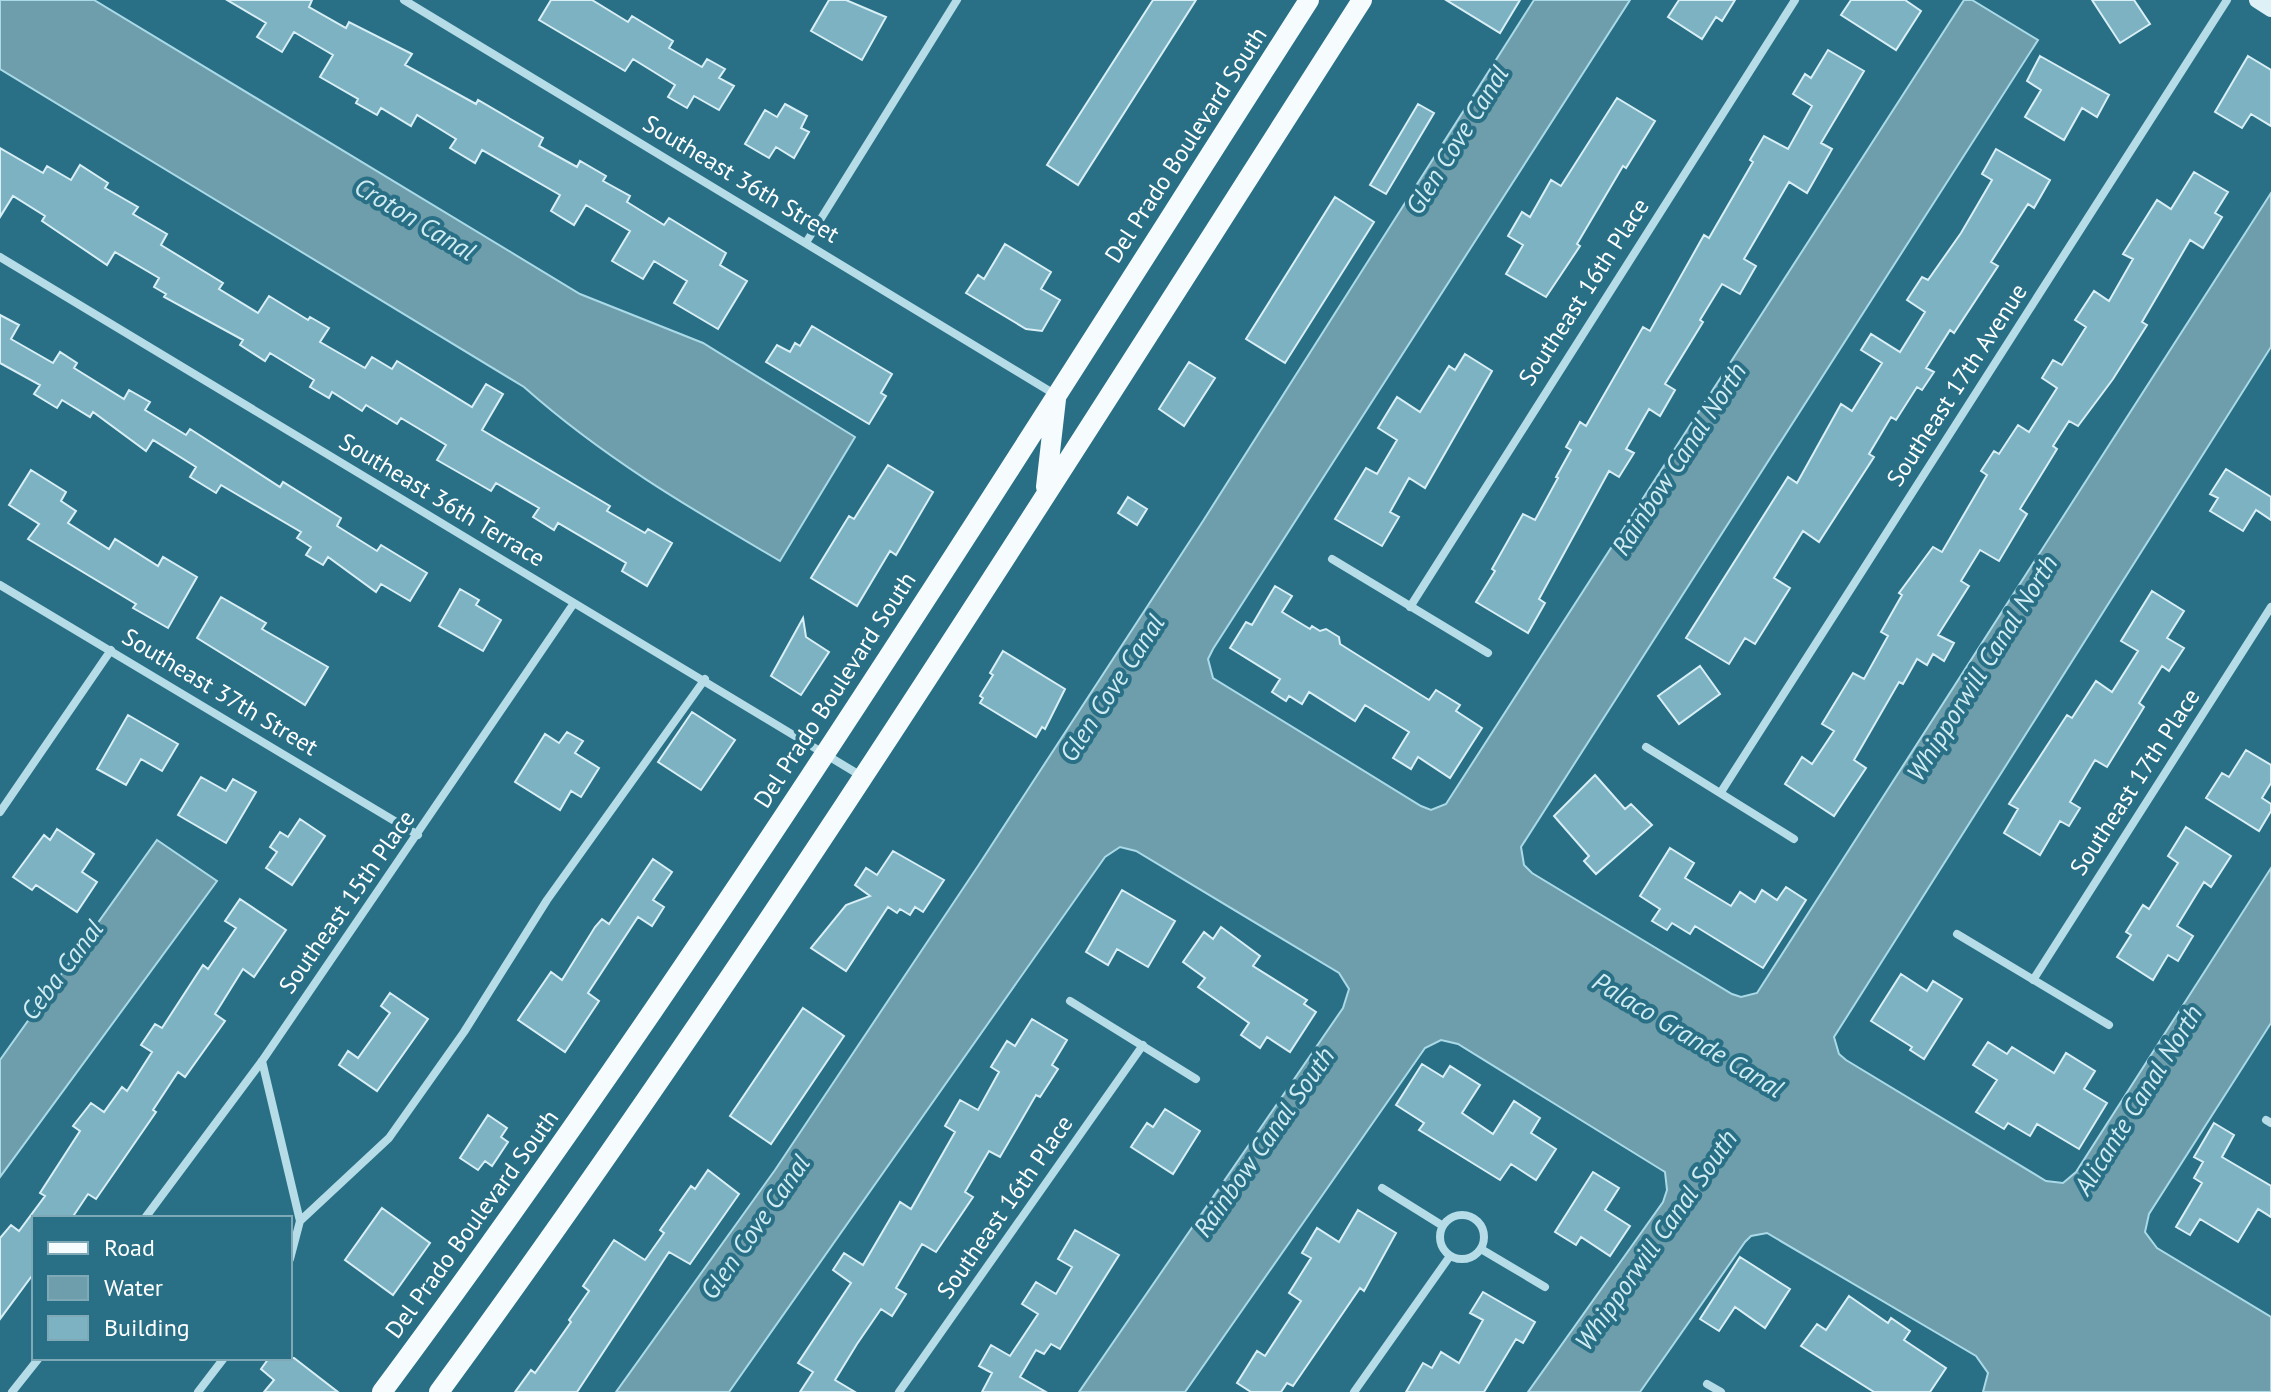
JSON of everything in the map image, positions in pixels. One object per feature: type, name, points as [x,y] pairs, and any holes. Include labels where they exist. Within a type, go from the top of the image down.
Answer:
[{"type":"main road","name":"Del Prado Boulevard South","points":[[382,1392],[661,1004],[826,753],[1309,0]]},
{"type":"main road","points":[[439,1392],[647,1102],[863,777],[1362,0]]},
{"type":"main road","points":[[1045,495],[1056,395]]},
{"type":"street","name":"Southeast 36th Street","points":[[404,0],[807,241],[1056,395]]},
{"type":"street","points":[[807,241],[955,3],[943,0]]},
{"type":"street","name":"Southeast 16th Place","points":[[1410,607],[1795,0]]},
{"type":"street","name":"Southeast 17th Avenue","points":[[1721,792],[2227,0]]},
{"type":"street","points":[[2257,0],[2271,9]]},
{"type":"street","name":"Southeast 36th Terrace","points":[[0,257],[863,777]]},
{"type":"street","points":[[1332,559],[1488,653]]},
{"type":"street","name":"Southeast 37th Street","points":[[0,585],[418,835]]},
{"type":"street","name":"Southeast 15th Place","points":[[146,1216],[262,1061],[574,603]]},
{"type":"street","name":"Southeast 17th Place","points":[[2033,980],[2271,607]]},
{"type":"street","points":[[0,812],[111,650]]},
{"type":"street","points":[[300,1221],[389,1138],[464,1032],[547,900],[705,679]]},
{"type":"street","points":[[1646,747],[1794,839]]},
{"type":"street","points":[[1957,934],[2109,1025]]},
{"type":"street","points":[[1070,1001],[1196,1079]]},
{"type":"street","name":"Southeast 16th Place","points":[[899,1392],[1143,1045]]},
{"type":"street","points":[[262,1061],[300,1221],[292,1251]]},
{"type":"street","points":[[1382,1188],[1443,1226]]},
{"type":"street","points":[[1461,1215],[1474,1219],[1485,1236],[1481,1249],[1470,1258],[1450,1256],[1440,1239],[1443,1226],[1461,1215]]},
{"type":"street","points":[[1481,1249],[1545,1287]]},
{"type":"street","points":[[1354,1392],[1450,1256]]},
{"type":"street","points":[[12,1392],[37,1360]]},
{"type":"street","points":[[198,1392],[222,1360]]},
{"type":"street","points":[[1707,1384],[1721,1392]]},
{"type":"water","name":"Croton Canal","points":[[0,0],[94,0],[580,294],[703,343],[855,437],[780,561],[616,459],[524,387],[0,69]]},
{"type":"water","points":[[1534,0],[1630,0],[1213,649],[1208,659],[1213,678],[1421,806],[1431,810],[1446,804],[1964,0],[1972,0],[2038,40],[1521,847],[1524,865],[1532,873],[1732,994],[1741,997],[1757,993],[2271,193],[2271,347],[1834,1037],[1839,1054],[1846,1060],[2046,1181],[2063,1183],[2076,1172],[2271,868],[2271,1023],[2149,1214],[2145,1232],[2157,1248],[2271,1317],[2271,1392],[1983,1392],[1988,1373],[1976,1356],[1767,1233],[1751,1236],[1745,1242],[1640,1392],[1528,1392],[1663,1202],[1667,1190],[1665,1172],[1458,1044],[1441,1040],[1425,1048],[1185,1392],[1079,1392],[1343,1008],[1349,989],[1339,973],[1136,851],[1120,847],[1105,857],[729,1392],[616,1392],[775,1170],[978,866],[1203,521]]},
{"type":"water","points":[[157,840],[217,881],[0,1177],[0,1060]]},
{"type":"building","points":[[227,0],[312,0],[309,7],[346,28],[349,22],[412,54],[405,65],[476,104],[478,100],[543,138],[539,146],[577,167],[580,161],[606,176],[603,181],[630,196],[627,202],[664,225],[669,218],[726,253],[720,265],[747,281],[718,329],[674,303],[687,281],[654,261],[643,279],[612,261],[630,231],[586,205],[574,225],[551,211],[560,195],[482,150],[475,163],[450,148],[456,139],[417,115],[411,126],[381,108],[377,115],[356,103],[358,99],[320,77],[333,55],[294,32],[282,52],[257,37],[266,23]]},
{"type":"building","points":[[551,0],[592,0],[628,22],[632,16],[673,41],[669,48],[702,67],[707,59],[725,69],[719,78],[734,86],[719,110],[694,96],[687,108],[668,97],[675,85],[633,59],[625,71],[539,20]]},
{"type":"building","points":[[829,0],[846,0],[886,17],[862,60],[811,31]]},
{"type":"building","points":[[1153,0],[1196,0],[1078,185],[1047,165]]},
{"type":"building","points":[[1446,0],[1520,0],[1500,33]]},
{"type":"building","points":[[1679,0],[1735,0],[1722,21],[1716,17],[1702,39],[1668,17]]},
{"type":"building","points":[[1851,0],[1905,0],[1921,11],[1896,50],[1841,15]]},
{"type":"building","points":[[2092,0],[2134,0],[2150,24],[2120,43]]},
{"type":"building","points":[[1828,50],[1864,71],[1821,143],[1832,149],[1807,193],[1789,182],[1744,259],[1756,266],[1740,294],[1722,284],[1665,384],[1675,390],[1660,416],[1649,409],[1626,449],[1634,453],[1619,477],[1609,471],[1539,599],[1545,603],[1528,633],[1476,602],[1495,571],[1492,569],[1523,514],[1535,520],[1571,450],[1566,447],[1580,422],[1586,426],[1643,327],[1650,331],[1704,235],[1709,238],[1753,162],[1750,160],[1764,136],[1788,149],[1812,106],[1793,94],[1805,74],[1811,78]]},
{"type":"building","points":[[2040,56],[2109,95],[2097,117],[2082,108],[2064,140],[2025,117],[2041,90],[2027,81]]},
{"type":"building","points":[[2248,56],[2271,70],[2271,126],[2251,114],[2242,128],[2215,112]]},
{"type":"building","points":[[1617,98],[1655,121],[1626,168],[1623,166],[1577,244],[1580,246],[1546,297],[1506,274],[1523,245],[1508,236],[1522,212],[1530,217],[1551,180],[1561,186]]},
{"type":"building","points":[[785,104],[807,116],[801,128],[809,132],[794,158],[776,147],[769,158],[745,144],[765,110],[777,117]]},
{"type":"building","points":[[1418,104],[1434,113],[1386,194],[1370,185]]},
{"type":"building","points":[[0,148],[43,173],[47,166],[71,180],[80,165],[108,183],[105,188],[138,207],[133,214],[167,234],[161,245],[223,283],[219,289],[258,313],[269,296],[308,320],[310,317],[329,328],[320,342],[365,368],[372,357],[392,369],[397,361],[472,407],[486,384],[503,394],[482,430],[610,506],[607,511],[645,533],[648,529],[672,543],[647,586],[622,571],[626,563],[558,523],[554,530],[533,517],[539,508],[496,483],[491,491],[437,460],[446,445],[401,418],[397,424],[366,405],[362,411],[332,392],[329,398],[310,387],[314,380],[270,353],[265,361],[240,345],[243,340],[164,297],[166,294],[154,287],[159,278],[115,252],[107,265],[42,221],[45,216],[13,196],[0,217]]},
{"type":"building","points":[[1996,149],[2050,180],[2034,208],[2028,204],[1991,262],[1998,266],[1954,333],[1950,330],[1926,368],[1934,372],[1922,390],[1917,387],[1896,420],[1891,417],[1869,454],[1874,457],[1819,542],[1803,531],[1774,578],[1790,588],[1755,644],[1745,638],[1729,664],[1686,638],[1788,477],[1797,483],[1841,404],[1852,411],[1882,363],[1861,350],[1871,334],[1900,352],[1925,312],[1907,300],[1922,277],[1928,280],[1961,233],[1992,180],[1982,174]]},
{"type":"building","points":[[2194,172],[2228,192],[2215,213],[2222,217],[2203,248],[2190,240],[2142,322],[2147,325],[2113,379],[2078,426],[2069,421],[2053,446],[2057,449],[2020,509],[2027,514],[1999,561],[1980,550],[1961,581],[1969,586],[1938,635],[1954,643],[1944,661],[1933,654],[1927,665],[1917,659],[1903,684],[1899,682],[1854,760],[1866,768],[1834,816],[1785,784],[1802,757],[1812,764],[1834,731],[1822,724],[1853,673],[1864,679],[1888,636],[1881,632],[1902,595],[1899,593],[1933,547],[1942,552],[1987,475],[1981,471],[1994,451],[1999,454],[2018,425],[2029,432],[2057,388],[2042,378],[2053,360],[2062,365],[2086,327],[2075,320],[2094,291],[2109,301],[2133,259],[2123,254],[2157,200],[2171,209]]},
{"type":"building","points":[[1335,197],[1374,222],[1285,363],[1246,339]]},
{"type":"building","points":[[1005,244],[1051,272],[1041,289],[1060,300],[1042,331],[1026,329],[966,293],[978,275],[984,279]]},
{"type":"building","points":[[0,315],[19,325],[11,339],[53,363],[60,352],[77,363],[74,368],[124,399],[129,390],[150,402],[145,410],[186,435],[190,429],[280,487],[283,482],[341,518],[337,526],[377,551],[381,545],[427,573],[410,601],[381,584],[376,592],[328,557],[323,565],[306,555],[311,547],[297,538],[301,532],[221,485],[216,493],[190,477],[196,467],[153,440],[146,451],[93,412],[90,417],[62,400],[57,408],[34,394],[40,385],[0,363]]},
{"type":"building","points":[[812,326],[892,374],[881,393],[886,396],[869,424],[766,362],[777,345],[790,352],[795,343],[800,346]]},
{"type":"building","points":[[1465,354],[1492,371],[1425,488],[1409,478],[1390,512],[1399,517],[1382,546],[1335,519],[1366,468],[1377,474],[1397,440],[1378,428],[1397,397],[1420,412],[1449,366],[1455,370]]},
{"type":"building","points":[[1189,362],[1215,378],[1184,426],[1159,409]]},
{"type":"building","points":[[888,465],[933,492],[896,555],[890,551],[857,606],[811,578],[849,516],[854,519]]},
{"type":"building","points":[[2226,469],[2271,497],[2271,520],[2256,510],[2243,531],[2210,511],[2218,498],[2210,494]]},
{"type":"building","points":[[31,470],[66,492],[61,501],[76,511],[68,523],[109,549],[115,539],[158,566],[163,557],[197,577],[168,628],[133,608],[136,604],[28,539],[39,524],[9,505]]},
{"type":"building","points":[[1128,497],[1147,509],[1137,525],[1118,513]]},
{"type":"building","points":[[1275,586],[1292,596],[1282,612],[1310,629],[1312,626],[1320,631],[1326,629],[1339,637],[1340,644],[1429,700],[1436,690],[1460,705],[1456,711],[1482,728],[1450,778],[1418,757],[1411,769],[1393,758],[1409,732],[1365,705],[1355,721],[1309,692],[1302,704],[1289,696],[1286,701],[1272,692],[1280,679],[1230,648],[1246,622],[1252,625]]},
{"type":"building","points":[[460,589],[479,600],[476,605],[501,620],[483,651],[439,626]]},
{"type":"building","points":[[2152,591],[2184,611],[2167,638],[2184,648],[2169,671],[2162,666],[2139,703],[2144,707],[2107,767],[2095,760],[2070,802],[2080,808],[2069,826],[2060,821],[2040,855],[2004,833],[2018,809],[2009,804],[2067,715],[2072,718],[2096,681],[2112,692],[2138,651],[2121,641]]},
{"type":"building","points":[[221,597],[266,623],[262,629],[328,667],[305,705],[197,638]]},
{"type":"building","points":[[803,618],[806,637],[829,652],[801,695],[771,676]]},
{"type":"building","points":[[1003,651],[1065,689],[1045,729],[1042,727],[1036,737],[980,703],[983,698],[980,696],[993,675],[990,673]]},
{"type":"building","points":[[1700,666],[1720,694],[1679,724],[1658,696]]},
{"type":"building","points":[[692,712],[735,740],[701,790],[658,762]]},
{"type":"building","points":[[128,715],[178,744],[162,771],[141,759],[126,785],[97,769]]},
{"type":"building","points":[[567,732],[583,741],[575,753],[599,768],[581,797],[571,791],[560,810],[515,782],[545,734],[559,743]]},
{"type":"building","points":[[2246,750],[2271,765],[2271,783],[2262,798],[2271,804],[2271,811],[2259,831],[2206,798],[2222,773],[2229,777]]},
{"type":"building","points":[[1595,775],[1625,809],[1631,804],[1652,825],[1596,874],[1584,861],[1589,856],[1554,816]]},
{"type":"building","points":[[201,777],[226,791],[233,779],[256,792],[226,843],[178,815]]},
{"type":"building","points":[[300,819],[325,836],[292,885],[266,868],[277,852],[270,847],[280,832],[288,837]]},
{"type":"building","points":[[2186,827],[2231,856],[2211,887],[2204,882],[2177,926],[2193,936],[2178,961],[2168,955],[2153,980],[2117,957],[2131,935],[2126,932],[2143,905],[2149,909],[2178,863],[2168,856]]},
{"type":"building","points":[[57,829],[94,854],[82,872],[97,882],[77,912],[36,885],[32,890],[13,877],[44,835],[50,840]]},
{"type":"building","points":[[1670,848],[1694,863],[1685,878],[1731,906],[1740,892],[1755,902],[1762,890],[1777,900],[1786,887],[1806,900],[1763,968],[1695,926],[1690,934],[1672,923],[1667,930],[1652,921],[1660,909],[1640,896]]},
{"type":"building","points":[[893,851],[944,880],[923,912],[915,907],[910,915],[900,909],[897,913],[888,907],[846,971],[811,948],[846,905],[870,896],[855,885],[866,868],[877,875]]},
{"type":"building","points":[[653,859],[672,872],[653,900],[664,907],[652,926],[638,917],[588,993],[599,1001],[565,1052],[518,1020],[551,972],[562,980],[595,927],[602,919],[609,924]]},
{"type":"building","points":[[1122,890],[1175,921],[1148,967],[1117,949],[1108,965],[1086,952]]},
{"type":"building","points":[[240,899],[286,930],[254,977],[243,969],[215,1014],[225,1021],[185,1077],[178,1072],[153,1110],[156,1112],[96,1199],[88,1194],[73,1216],[32,1216],[32,1276],[0,1319],[0,1238],[11,1225],[19,1231],[45,1196],[40,1193],[80,1131],[73,1126],[91,1103],[104,1112],[122,1087],[127,1091],[152,1052],[141,1045],[155,1024],[162,1028],[203,965],[208,969],[236,928],[225,921]]},
{"type":"building","points":[[1221,927],[1260,956],[1253,966],[1307,1000],[1304,1004],[1316,1012],[1290,1052],[1267,1037],[1260,1048],[1241,1035],[1249,1023],[1198,987],[1205,978],[1183,962],[1204,932],[1213,939]]},
{"type":"building","points":[[1901,974],[1927,991],[1933,981],[1962,999],[1924,1059],[1910,1050],[1912,1047],[1871,1021]]},
{"type":"building","points":[[390,993],[428,1019],[377,1091],[339,1065],[348,1051],[358,1058],[390,1013],[381,1006]]},
{"type":"building","points":[[803,1008],[844,1036],[771,1144],[730,1116]]},
{"type":"building","points":[[1032,1019],[1067,1040],[1052,1065],[1058,1069],[1040,1097],[1036,1095],[1000,1157],[989,1151],[965,1192],[973,1197],[936,1252],[922,1244],[896,1288],[906,1294],[892,1316],[881,1309],[857,1344],[835,1380],[855,1392],[800,1392],[813,1372],[798,1363],[851,1283],[833,1270],[844,1253],[863,1265],[900,1202],[911,1209],[955,1132],[945,1126],[960,1100],[978,1110],[999,1072],[991,1067],[1007,1041],[1015,1046]]},
{"type":"building","points":[[1988,1042],[2007,1054],[2012,1047],[2054,1073],[2066,1053],[2095,1071],[2084,1089],[2107,1103],[2079,1149],[2037,1124],[2030,1136],[2008,1123],[2004,1129],[1976,1112],[1997,1080],[1973,1065]]},
{"type":"building","points":[[1422,1064],[1443,1077],[1450,1066],[1480,1085],[1462,1113],[1493,1134],[1514,1101],[1540,1118],[1531,1133],[1556,1149],[1536,1180],[1511,1164],[1500,1180],[1419,1130],[1424,1123],[1396,1105]]},
{"type":"building","points":[[1165,1109],[1200,1131],[1173,1174],[1131,1147],[1147,1123],[1153,1127]]},
{"type":"building","points":[[488,1115],[507,1128],[501,1137],[508,1142],[492,1166],[485,1161],[478,1170],[460,1158]]},
{"type":"building","points":[[2214,1123],[2234,1135],[2222,1157],[2271,1186],[2271,1217],[2258,1209],[2238,1242],[2200,1219],[2190,1235],[2176,1227],[2202,1183],[2194,1178],[2203,1162],[2194,1157]]},
{"type":"building","points":[[708,1170],[739,1194],[690,1264],[669,1252],[577,1392],[515,1392],[531,1370],[535,1373],[571,1322],[569,1320],[589,1291],[583,1286],[614,1240],[645,1260],[664,1233],[660,1230],[691,1186],[695,1189]]},
{"type":"building","points":[[1593,1172],[1619,1188],[1605,1210],[1630,1226],[1610,1256],[1581,1237],[1576,1245],[1555,1232]]},
{"type":"building","points":[[382,1208],[430,1243],[393,1295],[345,1260]]},
{"type":"building","points":[[1358,1210],[1396,1233],[1364,1291],[1360,1288],[1293,1386],[1287,1383],[1281,1392],[1251,1392],[1237,1383],[1257,1351],[1265,1356],[1301,1301],[1289,1293],[1311,1258],[1302,1253],[1317,1228],[1339,1242]]},
{"type":"building","points":[[1075,1230],[1119,1255],[1060,1349],[1051,1344],[1044,1354],[1036,1350],[1020,1377],[1046,1392],[982,1392],[992,1373],[979,1366],[991,1345],[1010,1356],[1038,1314],[1022,1304],[1036,1282],[1056,1294],[1072,1267],[1058,1259]]},
{"type":"building","points":[[1740,1257],[1790,1289],[1765,1328],[1735,1307],[1719,1331],[1700,1319]]},
{"type":"building","points":[[1483,1292],[1535,1322],[1523,1343],[1516,1339],[1484,1392],[1406,1392],[1423,1363],[1432,1368],[1441,1352],[1459,1363],[1483,1320],[1470,1313]]},
{"type":"building","points":[[1849,1296],[1888,1323],[1891,1318],[1910,1331],[1904,1340],[1946,1368],[1930,1392],[1874,1392],[1801,1346],[1817,1324],[1826,1330]]},
{"type":"building","points":[[294,1358],[338,1392],[264,1392],[274,1380],[261,1369],[268,1360]]},
{"type":"water label","name":"Glen Cove Canal","points":[[1457,140]]},
{"type":"water label","name":"Rainbow Canal North","points":[[1679,459]]},
{"type":"water label","name":"Whipporwill Canal North","points":[[1982,668]]},
{"type":"water label","name":"Glen Cove Canal","points":[[1112,688]]},
{"type":"water label","name":"Ceba Canal","points":[[62,970]]},
{"type":"water label","name":"Palaco Grande Canal","points":[[1688,1035]]},
{"type":"water label","name":"Alicante Canal North","points":[[2138,1100]]},
{"type":"water label","name":"Rainbow Canal South","points":[[1264,1142]]},
{"type":"water label","name":"Glen Cove Canal","points":[[755,1227]]},
{"type":"water label","name":"Whipporwill Canal South","points":[[1656,1240]]}]
